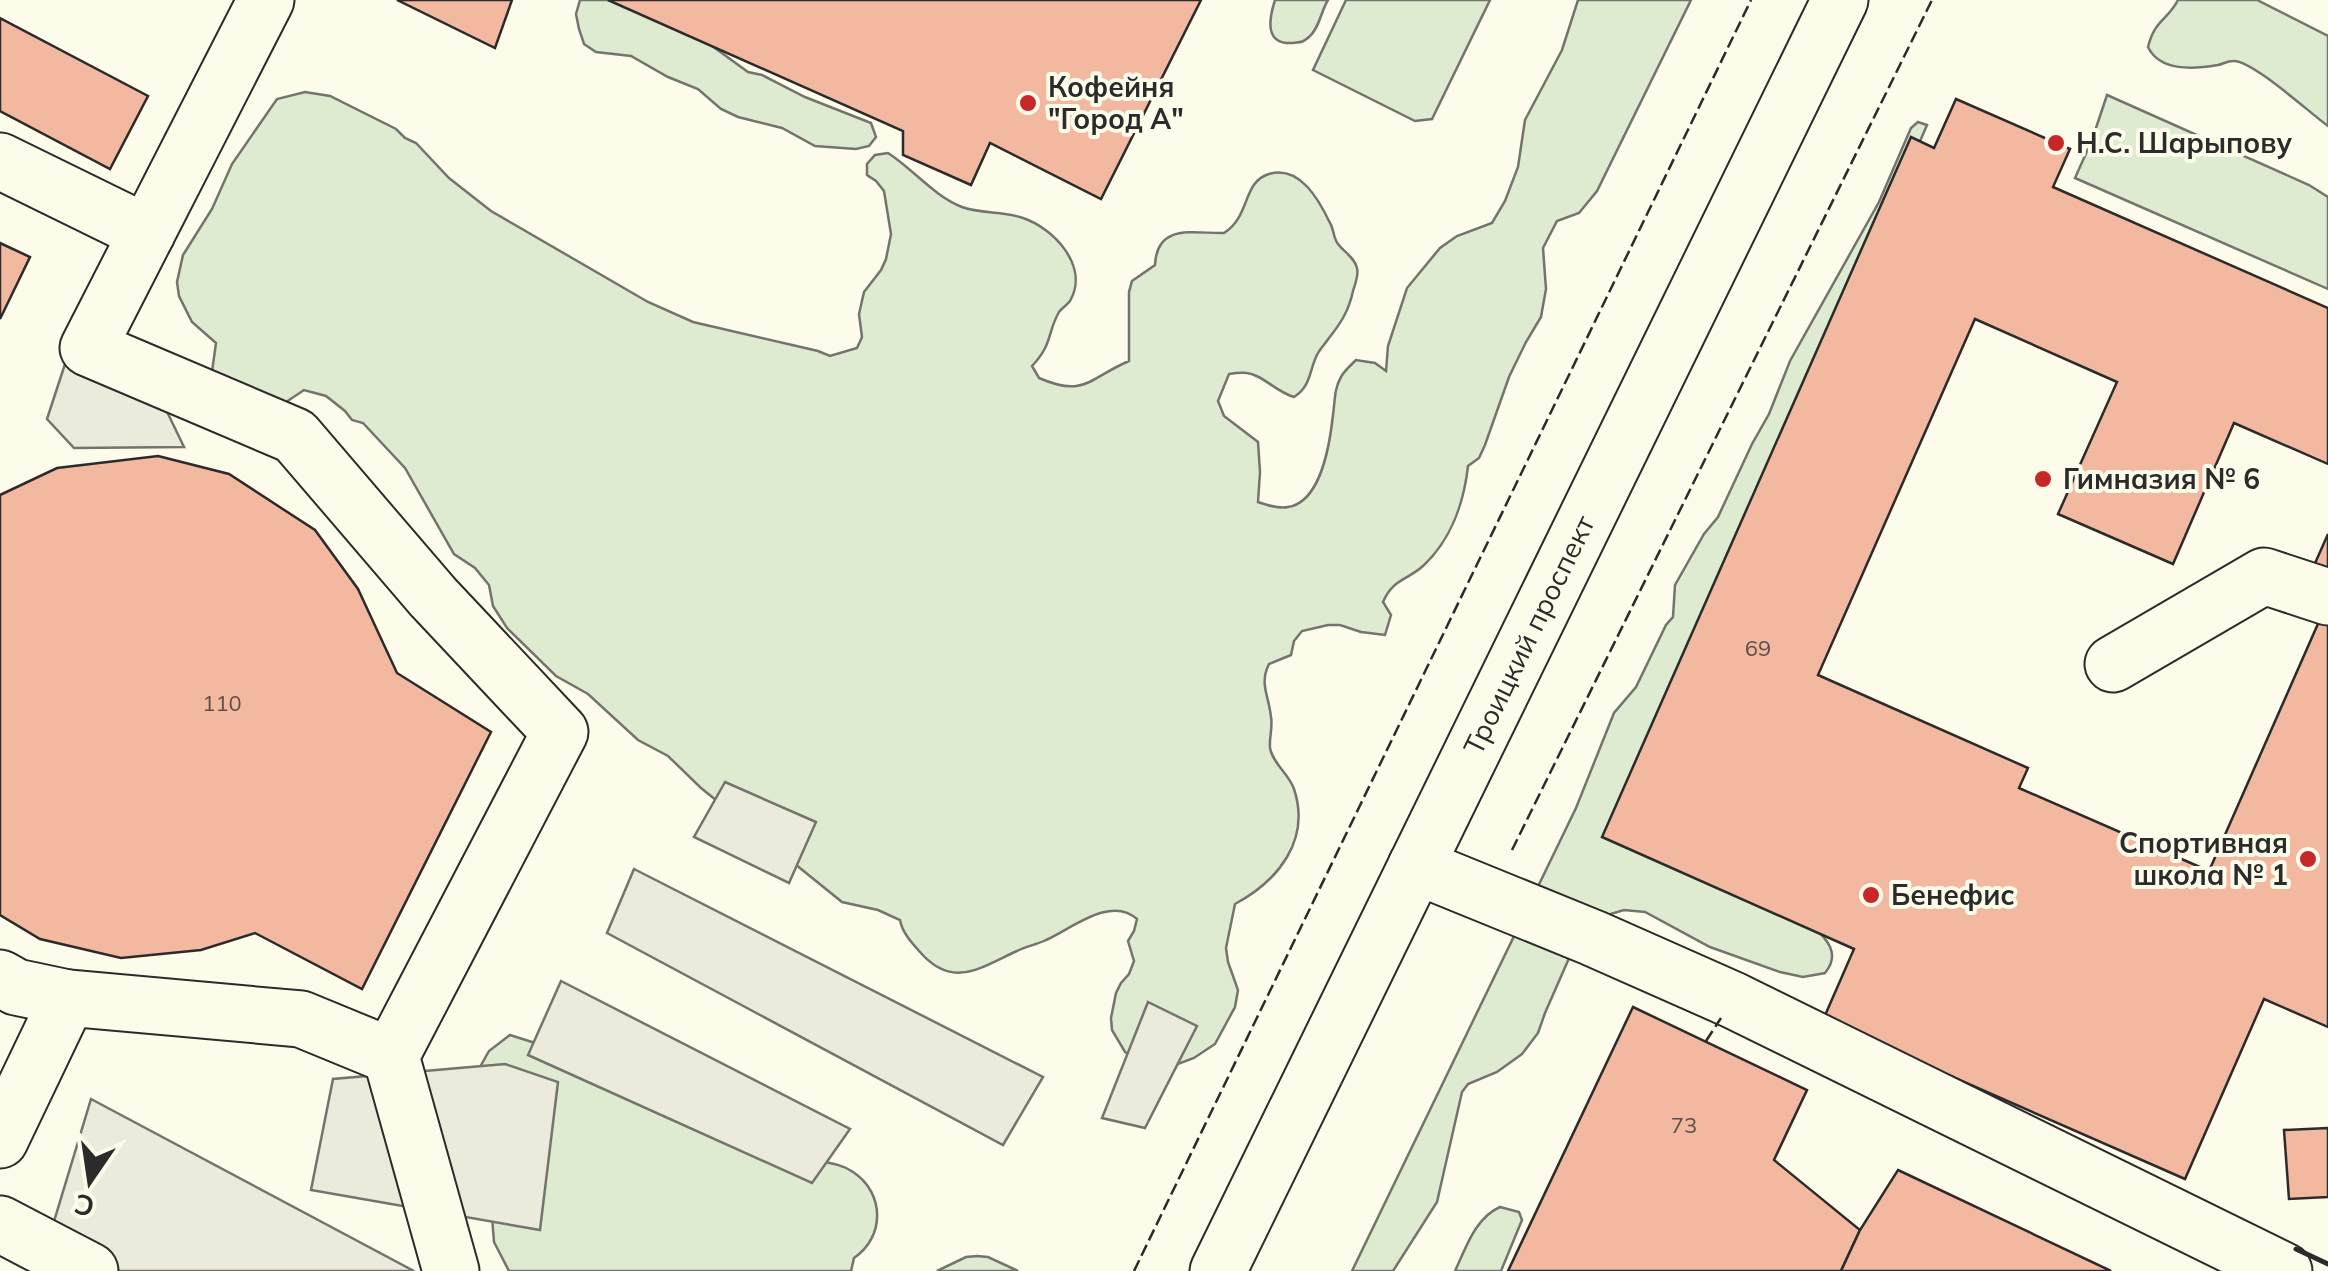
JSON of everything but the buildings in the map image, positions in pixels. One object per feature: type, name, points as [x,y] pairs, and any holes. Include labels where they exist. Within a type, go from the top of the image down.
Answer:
[{"type":"main road","points":[[266,0],[88,348],[295,436],[433,597],[560,732],[391,1056],[451,1271]]},
{"type":"main road","name":"Троицкий проспект","points":[[1218,1271],[1840,0]]},
{"type":"main road","points":[[0,161],[147,234]]},
{"type":"main road","points":[[2113,664],[2264,576],[2328,597]]},
{"type":"main road","points":[[1416,866],[1733,1000],[2284,1271]]},
{"type":"main road","points":[[0,978],[16,987],[68,998],[300,1019],[391,1056]]},
{"type":"main road","points":[[0,1140],[68,998]]},
{"type":"main road","points":[[0,1224],[90,1271]]},
{"type":"green space","points":[[580,0],[649,0],[748,72],[871,123],[876,137],[869,146],[856,149],[815,146],[782,128],[721,109],[698,89],[631,56],[596,52],[584,44],[579,29],[576,14]]},
{"type":"green space","points":[[1275,0],[1328,0],[1312,34],[1303,41],[1284,43],[1277,40],[1271,29]]},
{"type":"green space","points":[[1346,0],[1490,0],[1432,119],[1415,121],[1313,70]]},
{"type":"green space","points":[[1578,0],[1691,0],[1597,191],[1579,213],[1557,221],[1543,248],[1546,289],[1541,317],[1509,377],[1479,458],[1468,466],[1459,507],[1448,532],[1433,556],[1396,584],[1383,602],[1391,615],[1385,635],[1340,625],[1302,631],[1294,641],[1291,655],[1269,664],[1265,684],[1271,721],[1270,748],[1294,789],[1298,825],[1294,842],[1265,884],[1235,904],[1226,948],[1238,990],[1235,1007],[1215,1044],[1170,1067],[1134,1059],[1112,1030],[1116,993],[1134,961],[1128,941],[1137,919],[1127,913],[1103,912],[967,972],[956,973],[932,964],[910,941],[900,920],[878,910],[842,902],[701,788],[668,756],[638,740],[588,694],[556,676],[507,628],[493,606],[489,585],[475,568],[454,554],[405,468],[363,423],[352,420],[326,396],[304,390],[268,414],[211,379],[216,343],[192,322],[179,296],[177,282],[183,255],[212,209],[232,164],[277,99],[305,92],[330,96],[396,129],[491,211],[648,302],[693,322],[830,356],[857,348],[862,337],[859,314],[864,292],[886,259],[891,234],[884,191],[867,175],[867,164],[875,155],[888,153],[952,202],[969,209],[1023,218],[1046,230],[1065,250],[1072,262],[1075,288],[1032,366],[1039,378],[1077,386],[1129,361],[1132,281],[1155,265],[1163,242],[1179,233],[1224,233],[1239,218],[1254,184],[1269,174],[1280,173],[1299,179],[1314,195],[1336,242],[1354,261],[1357,271],[1347,310],[1318,352],[1299,393],[1294,397],[1253,374],[1238,373],[1229,374],[1218,401],[1224,416],[1258,442],[1258,502],[1288,507],[1309,494],[1322,470],[1342,375],[1356,360],[1375,363],[1386,371],[1388,346],[1407,288],[1440,248],[1457,236],[1492,223],[1505,201],[1518,167],[1525,120],[1562,50]]},
{"type":"green space","points":[[2178,0],[2257,0],[2328,36],[2328,126],[2242,63],[2231,61],[2188,68],[2169,65],[2153,55],[2148,47],[2151,38]]},
{"type":"green space","points":[[2107,95],[2328,197],[2328,289],[2075,178]]},
{"type":"green space","points":[[1918,122],[1927,125],[1624,828],[1812,925],[1830,947],[1830,966],[1825,973],[1803,977],[1710,947],[1645,912],[1624,910],[1600,917],[1570,956],[1538,1033],[1522,1054],[1497,1072],[1468,1084],[1462,1092],[1437,1202],[1393,1271],[1352,1271],[1576,808],[1614,713],[1636,687],[1673,617],[1675,585],[1718,517],[1769,414],[1790,361],[1879,202],[1911,128]]},
{"type":"green space","points":[[510,1035],[579,1057],[807,1158],[848,1169],[871,1191],[877,1215],[871,1239],[854,1258],[851,1271],[509,1271],[494,1242],[480,1067],[489,1051]]},
{"type":"green space","points":[[1500,1207],[1519,1212],[1522,1220],[1501,1271],[1455,1271],[1478,1226]]},
{"type":"green space","points":[[977,1256],[988,1257],[1018,1271],[937,1271]]},
{"type":"shaded area","points":[[85,303],[133,341],[184,447],[74,448],[47,419]]},
{"type":"shaded area","points":[[725,782],[816,822],[789,883],[694,837]]},
{"type":"shaded area","points":[[634,869],[1043,1077],[1003,1145],[607,933]]},
{"type":"shaded area","points":[[561,981],[850,1129],[812,1183],[528,1055]]},
{"type":"shaded area","points":[[1148,1002],[1197,1026],[1145,1128],[1102,1118]]},
{"type":"shaded area","points":[[505,1064],[558,1082],[540,1230],[311,1190],[333,1079]]},
{"type":"shaded area","points":[[91,1099],[414,1271],[39,1271]]},
{"type":"fence","points":[[1134,1271],[1751,0]]},
{"type":"fence","points":[[1512,850],[1932,0]]},
{"type":"fence","points":[[1706,1041],[1721,1018]]},
{"type":"wall","points":[[2296,1249],[2328,1264]]},
{"type":"place","name":"Кофейня \"Город А\"","points":[[1028,103]]},
{"type":"place","name":"Н.С. Шарыпову","points":[[2056,143]]},
{"type":"place","name":"Гимназия № 6","points":[[2043,479]]},
{"type":"place","name":"Спортивная школа № 1","points":[[2308,859]]},
{"type":"place","name":"Бенефис","points":[[1871,895]]}]
